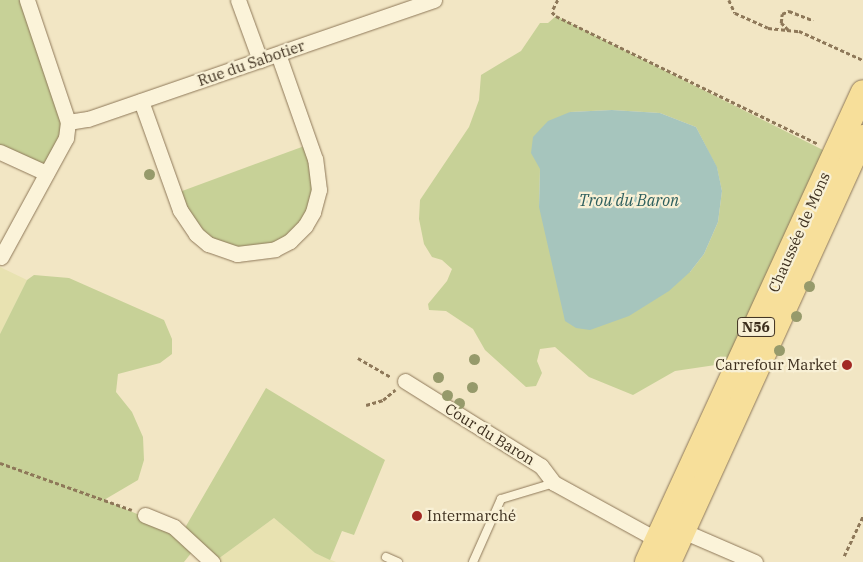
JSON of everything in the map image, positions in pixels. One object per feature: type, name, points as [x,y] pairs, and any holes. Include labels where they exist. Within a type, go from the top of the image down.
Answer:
[{"type":"main road","name":"Chaussée de Mons","points":[[670,541],[835,152],[860,107]]},
{"type":"main road","name":"Chaussée de Mons","points":[[647,562],[670,541],[863,137]]},
{"type":"street","points":[[1,257],[66,138],[68,122],[27,0]]},
{"type":"street","points":[[238,0],[260,60]]},
{"type":"street","name":"Rue du Sabotier","points":[[68,122],[88,119],[434,0]]},
{"type":"street","points":[[141,101],[180,210],[196,234],[222,251],[237,254],[275,249],[290,241],[305,226],[313,212],[319,190],[315,159],[278,54]]},
{"type":"street","points":[[0,152],[46,174]]},
{"type":"street","name":"Cour du Baron","points":[[406,382],[541,466],[554,483],[670,541],[755,562]]},
{"type":"street","points":[[145,515],[174,527],[212,562]]},
{"type":"lane","points":[[473,562],[501,500],[554,483]]},
{"type":"lane","points":[[386,556],[398,562]]},
{"type":"path","points":[[558,0],[552,12],[556,16],[835,152]]},
{"type":"path","points":[[729,0],[735,13],[768,28],[798,31],[863,60]]},
{"type":"path","points":[[789,30],[781,23],[782,14],[789,11],[813,20]]},
{"type":"path","points":[[358,358],[393,378],[406,382]]},
{"type":"path","points":[[366,405],[383,400],[406,382]]},
{"type":"path","points":[[0,463],[145,515]]},
{"type":"path","points":[[844,556],[863,516]]},
{"type":"shaded area","points":[[0,267],[27,280],[0,334]]},
{"type":"shaded area","points":[[274,518],[315,553],[336,562],[214,562]]},
{"type":"green space","points":[[0,0],[27,0],[68,122],[46,173],[0,152]]},
{"type":"green space","points":[[556,16],[827,152],[729,363],[675,371],[633,395],[589,377],[555,347],[540,349],[537,361],[542,373],[536,386],[526,387],[485,350],[473,329],[446,311],[429,310],[428,304],[447,281],[452,269],[442,260],[432,257],[424,244],[419,219],[420,200],[469,127],[479,100],[481,75],[521,51],[540,23],[548,23]],"holes":[[[612,110],[660,113],[696,127],[717,168],[722,191],[718,222],[704,254],[690,272],[539,207],[540,169],[570,112]]]},
{"type":"green space","points":[[310,144],[319,174],[305,226],[258,254],[208,244],[174,194]]},
{"type":"green space","points":[[34,275],[69,278],[164,320],[172,339],[172,354],[160,363],[118,374],[116,392],[132,412],[143,437],[144,460],[138,480],[104,500],[182,533],[266,388],[385,460],[354,535],[342,531],[330,560],[315,553],[274,518],[214,562],[192,552],[184,562],[0,562],[0,334],[27,280]]},
{"type":"water","name":"Trou du Baron","points":[[612,110],[660,113],[696,127],[717,167],[722,191],[718,222],[704,254],[690,272],[669,291],[629,316],[590,330],[576,328],[565,321],[539,207],[540,169],[531,153],[533,137],[548,121],[570,112]]},
{"type":"place","name":"Carrefour Market","points":[[847,365]]},
{"type":"place","name":"Intermarché","points":[[417,516]]}]
